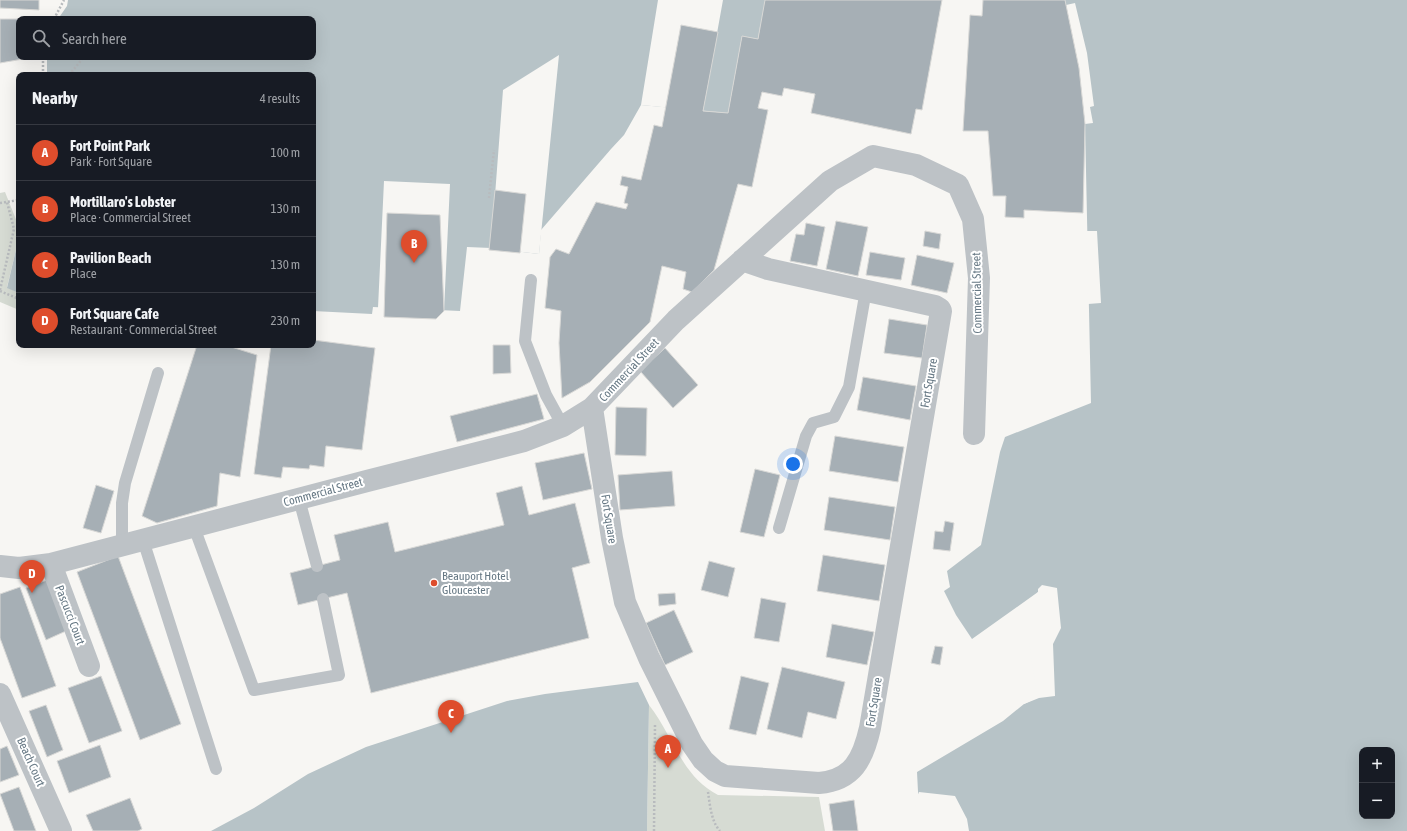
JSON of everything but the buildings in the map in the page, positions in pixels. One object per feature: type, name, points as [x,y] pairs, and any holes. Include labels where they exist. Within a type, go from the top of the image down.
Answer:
[{"type":"street","name":"Commercial Street","points":[[0,566],[19,568],[51,564],[524,441],[563,426],[592,408],[676,320],[830,181],[873,156],[916,165],[958,185],[973,219],[979,278],[974,434]]},
{"type":"street","name":"Fort Square","points":[[592,408],[612,538],[625,602],[649,658],[699,754],[715,771],[725,776],[829,782],[845,775],[859,761],[863,754],[870,728],[941,311],[935,306],[768,269],[742,260]]},
{"type":"street","name":"Pascucci Court","points":[[51,564],[89,666]]},
{"type":"street","name":"Beach Court","points":[[0,694],[61,831]]},
{"type":"lane","points":[[531,280],[525,341],[546,395],[563,426]]},
{"type":"lane","points":[[779,528],[806,436],[814,423],[834,417],[849,387],[866,290]]},
{"type":"lane","points":[[122,545],[122,503],[125,483],[158,373]]},
{"type":"lane","points":[[299,499],[317,566]]},
{"type":"lane","points":[[194,527],[254,690],[339,675],[323,599]]},
{"type":"lane","points":[[143,540],[216,769]]},
{"type":"path","points":[[56,16],[64,0]]},
{"type":"path","points":[[43,60],[43,72]]},
{"type":"path","points":[[72,72],[82,60]]},
{"type":"path","points":[[489,198],[494,150]]},
{"type":"path","points":[[0,203],[16,200]]},
{"type":"path","points":[[7,202],[14,229],[0,290],[16,298]]},
{"type":"path","points":[[654,831],[656,713],[672,704]]},
{"type":"path","points":[[708,790],[712,817],[720,831]]},
{"type":"shaded area","points":[[68,0],[828,0],[760,27],[758,39],[742,36],[728,113],[641,105],[624,135],[541,230],[539,254],[491,248],[467,247],[460,311],[373,307],[372,314],[316,311],[316,72],[47,72],[47,60],[316,60],[316,16],[60,16],[67,6]]},
{"type":"shaded area","points":[[1065,0],[1407,0],[1407,831],[920,831],[917,772],[1003,721],[1024,704],[1039,697],[1049,621],[1048,598],[1038,592],[972,639],[956,615],[944,591],[950,587],[947,571],[981,545],[1000,452],[1005,437],[1091,403],[1085,124],[1079,68]]},
{"type":"shaded area","points":[[5,192],[16,220],[16,250],[7,287],[16,292],[16,309],[0,302],[0,193]]},
{"type":"shaded area","points":[[16,250],[16,292],[7,288]]},
{"type":"shaded area","points":[[638,682],[649,705],[647,831],[211,831],[254,808],[308,774],[366,747],[507,701],[545,694]]},
{"type":"shaded area","points":[[649,705],[686,766],[705,787],[718,795],[819,797],[825,831],[647,831]]},
{"type":"pier","points":[[658,0],[723,0],[703,111],[641,105]]},
{"type":"pier","points":[[1075,3],[1087,53],[1094,106],[1090,107],[1093,123],[1085,124],[1079,68],[1066,5]]},
{"type":"pier","points":[[559,55],[539,254],[491,248],[503,90]]},
{"type":"pier","points":[[384,181],[450,184],[444,311],[378,308]]},
{"type":"pier","points":[[1086,231],[1097,231],[1101,303],[1088,304]]},
{"type":"pier","points":[[1042,585],[1057,588],[1061,628],[1053,644],[1055,696],[1039,698],[1024,704],[1023,702],[1037,696],[1029,642],[1033,628],[1047,620],[1046,599],[1038,594],[1035,597],[1038,589]]},
{"type":"pier","points":[[919,792],[955,796],[967,819],[969,831],[918,831],[915,813],[916,799]]},
{"type":"place","name":"Mortillaro's Lobster","points":[[414,263]]},
{"type":"place","name":"Beauport Hotel Gloucester","points":[[434,583]]},
{"type":"place","name":"Fort Square Cafe","points":[[32,593]]},
{"type":"place","name":"Pavilion Beach","points":[[451,733]]},
{"type":"place","name":"Fort Point Park","points":[[668,768]]}]
